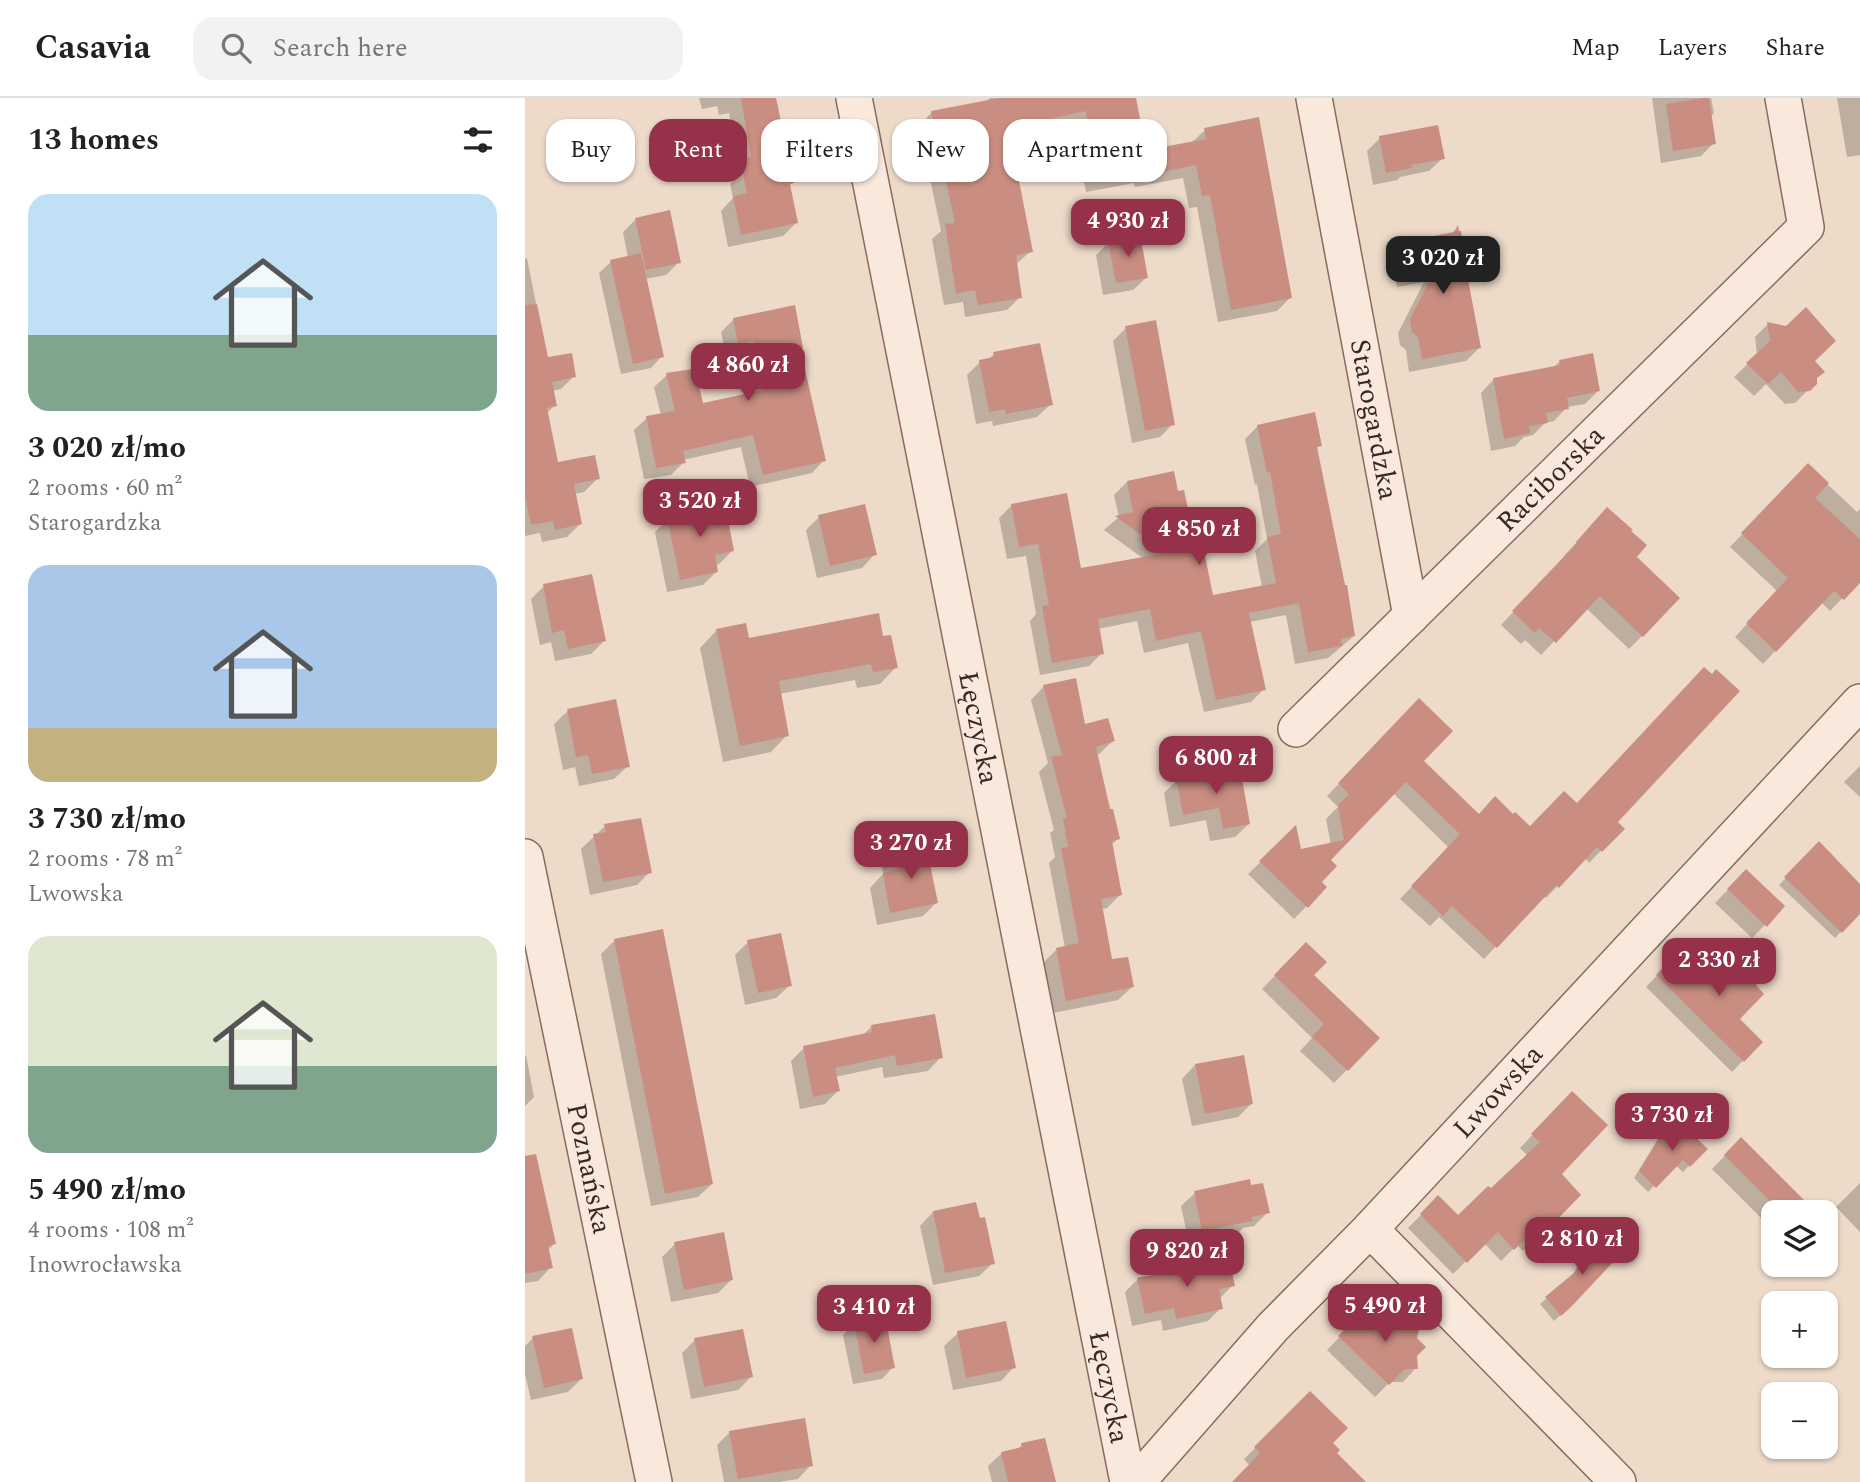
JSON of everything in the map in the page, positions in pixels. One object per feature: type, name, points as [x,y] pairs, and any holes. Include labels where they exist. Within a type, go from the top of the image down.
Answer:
[{"type":"street","name":"Łęczycka","points":[[854,98],[1128,1482]]},
{"type":"street","name":"Starogardzka","points":[[1314,98],[1411,616]]},
{"type":"street","name":"Raciborska","points":[[1296,729],[1806,227],[1783,98]]},
{"type":"street","name":"Lwowska","points":[[1137,1482],[1273,1327],[1370,1229],[1860,702]]},
{"type":"street","name":"Poznańska","points":[[525,857],[654,1482]]},
{"type":"street","points":[[1370,1229],[1618,1482]]},
{"type":"building","points":[[741,98],[776,98],[780,119],[761,119],[761,182],[794,182],[790,184],[798,223],[741,235],[733,196],[747,193],[745,182],[747,182],[747,158],[751,157],[747,119],[745,119]]},
{"type":"building","points":[[999,98],[1136,98],[1140,119],[1087,119],[1086,111],[1049,119],[1003,119],[1003,182],[1019,182],[1033,252],[1016,255],[1022,298],[978,305],[975,290],[956,293],[945,224],[955,223],[946,182],[989,182],[989,119],[933,119],[931,111]]},
{"type":"building","points":[[1709,98],[1716,144],[1673,151],[1666,104]]},
{"type":"building","points":[[1259,117],[1292,298],[1231,310],[1210,195],[1202,196],[1196,165],[1167,171],[1167,146],[1206,139],[1204,128]]},
{"type":"building","points":[[1438,125],[1445,159],[1386,173],[1379,136]]},
{"type":"building","points":[[670,210],[681,263],[646,270],[635,218]]},
{"type":"building","points":[[1458,225],[1481,348],[1422,359],[1418,337],[1412,332],[1410,319],[1435,270],[1410,275],[1404,242],[1454,232]]},
{"type":"building","points":[[1140,234],[1148,278],[1116,283],[1108,241]]},
{"type":"building","points":[[641,253],[664,357],[633,364],[610,260]]},
{"type":"building","points":[[537,304],[548,357],[572,353],[576,377],[552,382],[557,406],[547,408],[558,462],[595,455],[600,479],[574,484],[582,524],[555,530],[553,521],[531,525],[525,495],[525,305]]},
{"type":"building","points":[[795,305],[803,348],[800,348],[826,461],[763,475],[753,435],[683,451],[686,463],[656,468],[646,416],[675,411],[666,373],[693,369],[703,403],[764,390],[754,341],[738,344],[733,318]]},
{"type":"building","points":[[1806,307],[1836,341],[1815,361],[1825,372],[1817,378],[1817,384],[1810,391],[1798,392],[1781,372],[1768,384],[1746,363],[1770,341],[1767,322],[1786,326]]},
{"type":"building","points":[[1156,320],[1175,425],[1145,431],[1125,326]]},
{"type":"building","points":[[1040,343],[1053,405],[1006,414],[1005,409],[989,412],[979,360],[994,357],[993,352]]},
{"type":"building","points":[[1593,353],[1600,391],[1567,398],[1569,409],[1546,413],[1548,423],[1529,426],[1530,433],[1504,439],[1493,378],[1560,365],[1559,360]]},
{"type":"building","points":[[1315,412],[1322,446],[1317,447],[1347,585],[1355,636],[1341,639],[1342,646],[1308,652],[1299,603],[1249,613],[1266,690],[1216,700],[1201,631],[1156,641],[1150,609],[1098,619],[1104,654],[1052,663],[1042,606],[1049,605],[1038,544],[1019,547],[1011,504],[1067,493],[1081,568],[1166,553],[1115,516],[1133,512],[1127,481],[1174,471],[1178,491],[1184,490],[1197,552],[1204,551],[1213,595],[1276,583],[1267,537],[1281,534],[1270,472],[1267,473],[1257,425]]},
{"type":"building","points":[[1808,463],[1829,483],[1815,498],[1860,539],[1860,583],[1844,600],[1834,591],[1776,652],[1746,623],[1788,578],[1741,533]]},
{"type":"building","points":[[724,499],[734,551],[715,555],[718,572],[680,580],[667,517],[695,511],[694,505]]},
{"type":"building","points":[[865,504],[877,555],[830,566],[818,515]]},
{"type":"building","points":[[1607,507],[1647,545],[1637,557],[1680,598],[1643,637],[1600,596],[1556,643],[1539,628],[1535,633],[1512,611],[1577,543]]},
{"type":"building","points":[[592,574],[606,641],[568,649],[564,630],[552,633],[543,584]]},
{"type":"building","points":[[879,613],[883,636],[891,635],[898,668],[873,672],[871,664],[779,681],[789,736],[740,746],[716,629],[746,623],[749,638]]},
{"type":"building","points":[[1704,667],[1712,674],[1716,669],[1740,691],[1618,822],[1625,829],[1602,852],[1597,847],[1559,888],[1556,885],[1497,948],[1452,906],[1443,916],[1411,886],[1460,834],[1406,782],[1331,860],[1337,866],[1322,882],[1327,887],[1308,908],[1259,861],[1296,825],[1301,849],[1344,840],[1338,805],[1349,794],[1338,783],[1419,698],[1453,731],[1424,761],[1479,814],[1495,796],[1530,826],[1564,791],[1577,803]]},
{"type":"building","points":[[1076,678],[1085,724],[1108,718],[1115,741],[1096,747],[1110,809],[1113,809],[1120,839],[1112,841],[1122,895],[1101,899],[1112,959],[1128,957],[1134,987],[1066,1001],[1056,948],[1079,943],[1061,848],[1068,847],[1063,818],[1067,818],[1051,757],[1062,755],[1043,685]]},
{"type":"building","points":[[616,699],[630,767],[592,774],[588,755],[576,757],[567,709]]},
{"type":"building","points":[[1240,767],[1250,824],[1223,829],[1219,808],[1183,815],[1176,778]]},
{"type":"building","points":[[641,818],[652,873],[603,882],[593,834],[606,832],[604,824]]},
{"type":"building","points":[[1819,841],[1860,884],[1860,914],[1842,933],[1784,877]]},
{"type":"building","points":[[926,845],[938,903],[890,913],[883,873],[898,869],[894,851]]},
{"type":"building","points":[[1746,869],[1785,906],[1767,927],[1727,889]]},
{"type":"building","points":[[663,929],[713,1184],[665,1194],[614,939]]},
{"type":"building","points":[[781,933],[792,986],[758,993],[747,940]]},
{"type":"building","points":[[1306,942],[1327,962],[1314,975],[1380,1038],[1348,1071],[1312,1037],[1324,1024],[1274,975]]},
{"type":"building","points":[[1730,947],[1762,979],[1756,985],[1764,994],[1740,1019],[1763,1042],[1744,1062],[1656,975],[1675,955],[1699,978]]},
{"type":"building","points":[[935,1014],[943,1058],[897,1066],[895,1055],[835,1068],[840,1091],[813,1097],[803,1046],[872,1032],[871,1025]]},
{"type":"building","points":[[1244,1055],[1253,1104],[1205,1114],[1195,1064]]},
{"type":"building","points":[[1572,1091],[1608,1125],[1562,1174],[1581,1195],[1537,1240],[1531,1234],[1514,1250],[1498,1232],[1467,1263],[1420,1214],[1438,1195],[1458,1215],[1540,1142],[1531,1134]]},
{"type":"building","points":[[1673,1116],[1708,1149],[1690,1167],[1683,1160],[1656,1188],[1639,1171]]},
{"type":"building","points":[[1741,1137],[1804,1200],[1769,1200],[1724,1155]]},
{"type":"building","points":[[536,1154],[556,1244],[548,1246],[553,1268],[525,1274],[525,1156]]},
{"type":"building","points":[[1250,1179],[1251,1185],[1263,1183],[1270,1213],[1252,1217],[1252,1221],[1202,1231],[1194,1191]]},
{"type":"building","points":[[976,1202],[980,1218],[985,1217],[995,1264],[945,1273],[933,1211]]},
{"type":"building","points":[[724,1232],[733,1280],[684,1290],[674,1242]]},
{"type":"building","points":[[1596,1237],[1617,1258],[1561,1316],[1545,1297],[1575,1272]]},
{"type":"building","points":[[1229,1259],[1235,1286],[1219,1289],[1223,1309],[1176,1319],[1174,1308],[1145,1314],[1137,1278]]},
{"type":"building","points":[[1363,1310],[1379,1326],[1391,1313],[1401,1322],[1422,1319],[1417,1338],[1426,1347],[1417,1356],[1418,1369],[1405,1369],[1389,1385],[1338,1336]]},
{"type":"building","points":[[885,1316],[895,1368],[864,1374],[854,1322]]},
{"type":"building","points":[[1006,1321],[1016,1368],[966,1378],[957,1331]]},
{"type":"building","points":[[572,1328],[583,1379],[544,1388],[532,1336]]},
{"type":"building","points":[[743,1329],[753,1377],[704,1387],[694,1338]]},
{"type":"building","points":[[1310,1391],[1348,1428],[1333,1443],[1340,1450],[1337,1453],[1366,1482],[1232,1482],[1260,1453],[1254,1447]]},
{"type":"building","points":[[805,1418],[813,1466],[738,1479],[729,1431]]},
{"type":"building","points":[[1045,1438],[1056,1482],[1008,1482],[1001,1452],[1022,1447],[1021,1443]]}]
